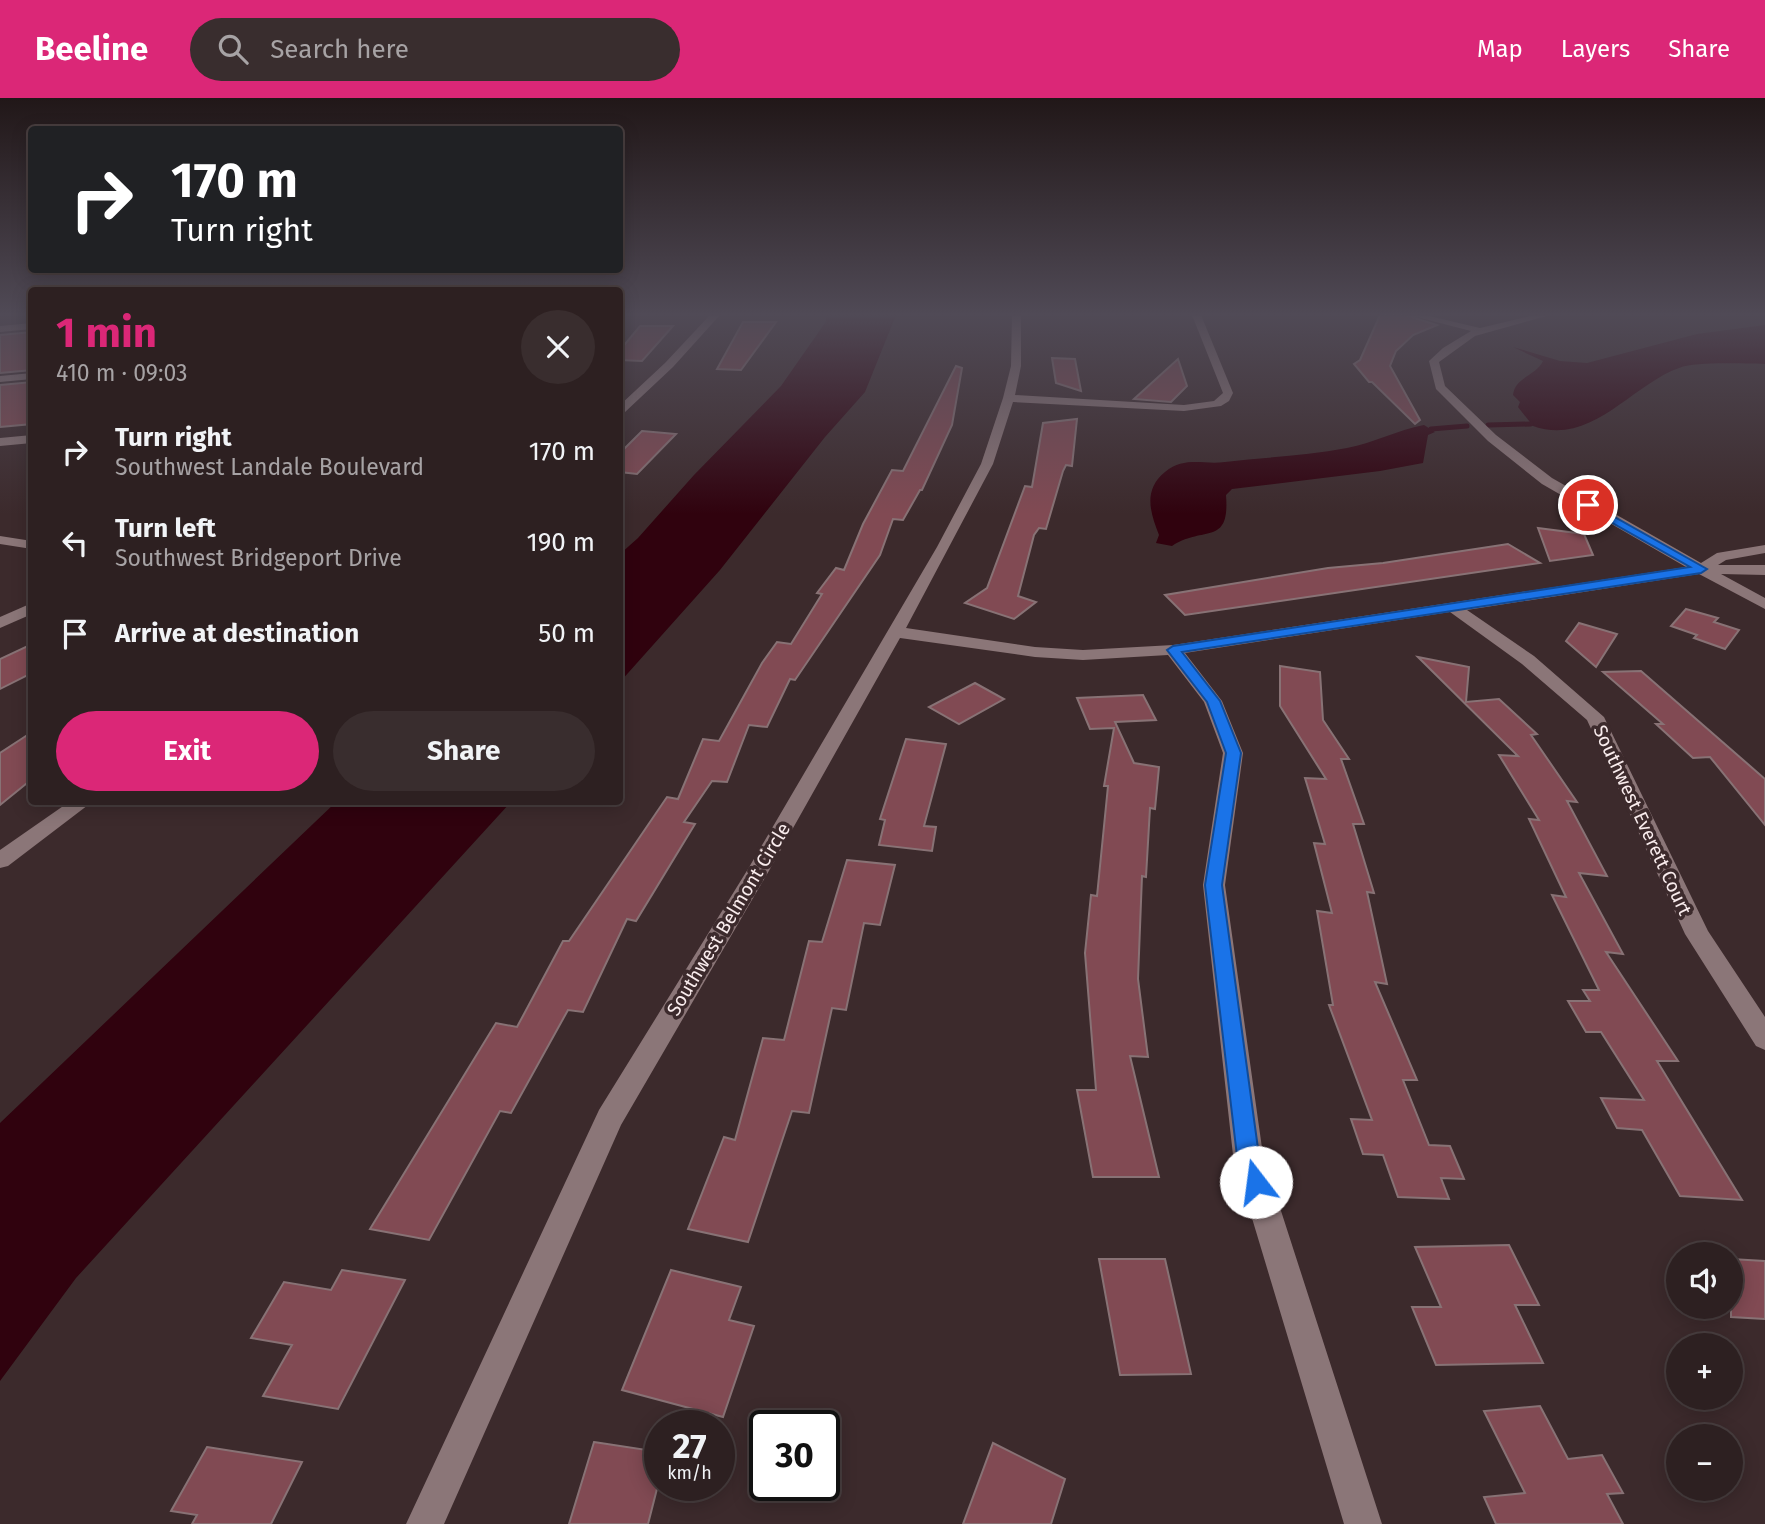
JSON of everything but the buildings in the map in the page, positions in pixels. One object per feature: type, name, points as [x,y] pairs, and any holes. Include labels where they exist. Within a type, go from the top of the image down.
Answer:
[{"type":"street","points":[[623,408],[651,382]]},
{"type":"street","name":"Southwest Belmont Circle","points":[[425,1524],[608,1119],[759,869],[896,632],[987,464],[1013,382]]},
{"type":"street","points":[[1009,398],[1184,408],[1217,404],[1225,399],[1228,393],[1223,382]]},
{"type":"street","points":[[1439,382],[1440,387],[1492,438],[1547,481],[1765,604]]},
{"type":"street","points":[[0,442],[28,439]]},
{"type":"street","points":[[0,540],[28,544]]},
{"type":"street","points":[[1701,569],[1722,556],[1765,549]]},
{"type":"street","points":[[896,632],[1035,652],[1111,654],[1173,650],[1701,569],[1752,572],[1765,569]]},
{"type":"street","name":"Southwest Everett Court","points":[[1453,607],[1528,660],[1595,717],[1697,934],[1765,1039]]},
{"type":"street","points":[[0,623],[28,610]]},
{"type":"street","points":[[1173,650],[1213,701],[1233,753],[1214,885],[1248,1156],[1363,1524]]},
{"type":"street","points":[[0,861],[78,805]]},
{"type":"shaded area","points":[[784,382],[869,382],[865,392],[825,437],[720,570],[623,679],[623,551]]},
{"type":"shaded area","points":[[1520,382],[1652,382],[1592,421],[1574,428],[1554,430],[1533,426],[1518,407],[1520,402],[1513,395]]},
{"type":"shaded area","points":[[1424,425],[1435,432],[1428,435],[1423,463],[1380,471],[1232,489],[1226,495],[1224,522],[1219,528],[1172,546],[1156,543],[1159,535],[1151,510],[1151,494],[1158,479],[1172,467],[1187,463],[1225,462],[1332,451]]},
{"type":"shaded area","points":[[333,805],[508,805],[76,1278],[0,1381],[0,1123]]},
{"type":"waterway","points":[[1488,425],[1531,424]]},
{"type":"waterway","points":[[1431,429],[1467,426]]},
{"type":"route","points":[[1256,1182],[1248,1156],[1214,885],[1233,753],[1213,701],[1173,650],[1701,569],[1588,505]]}]
